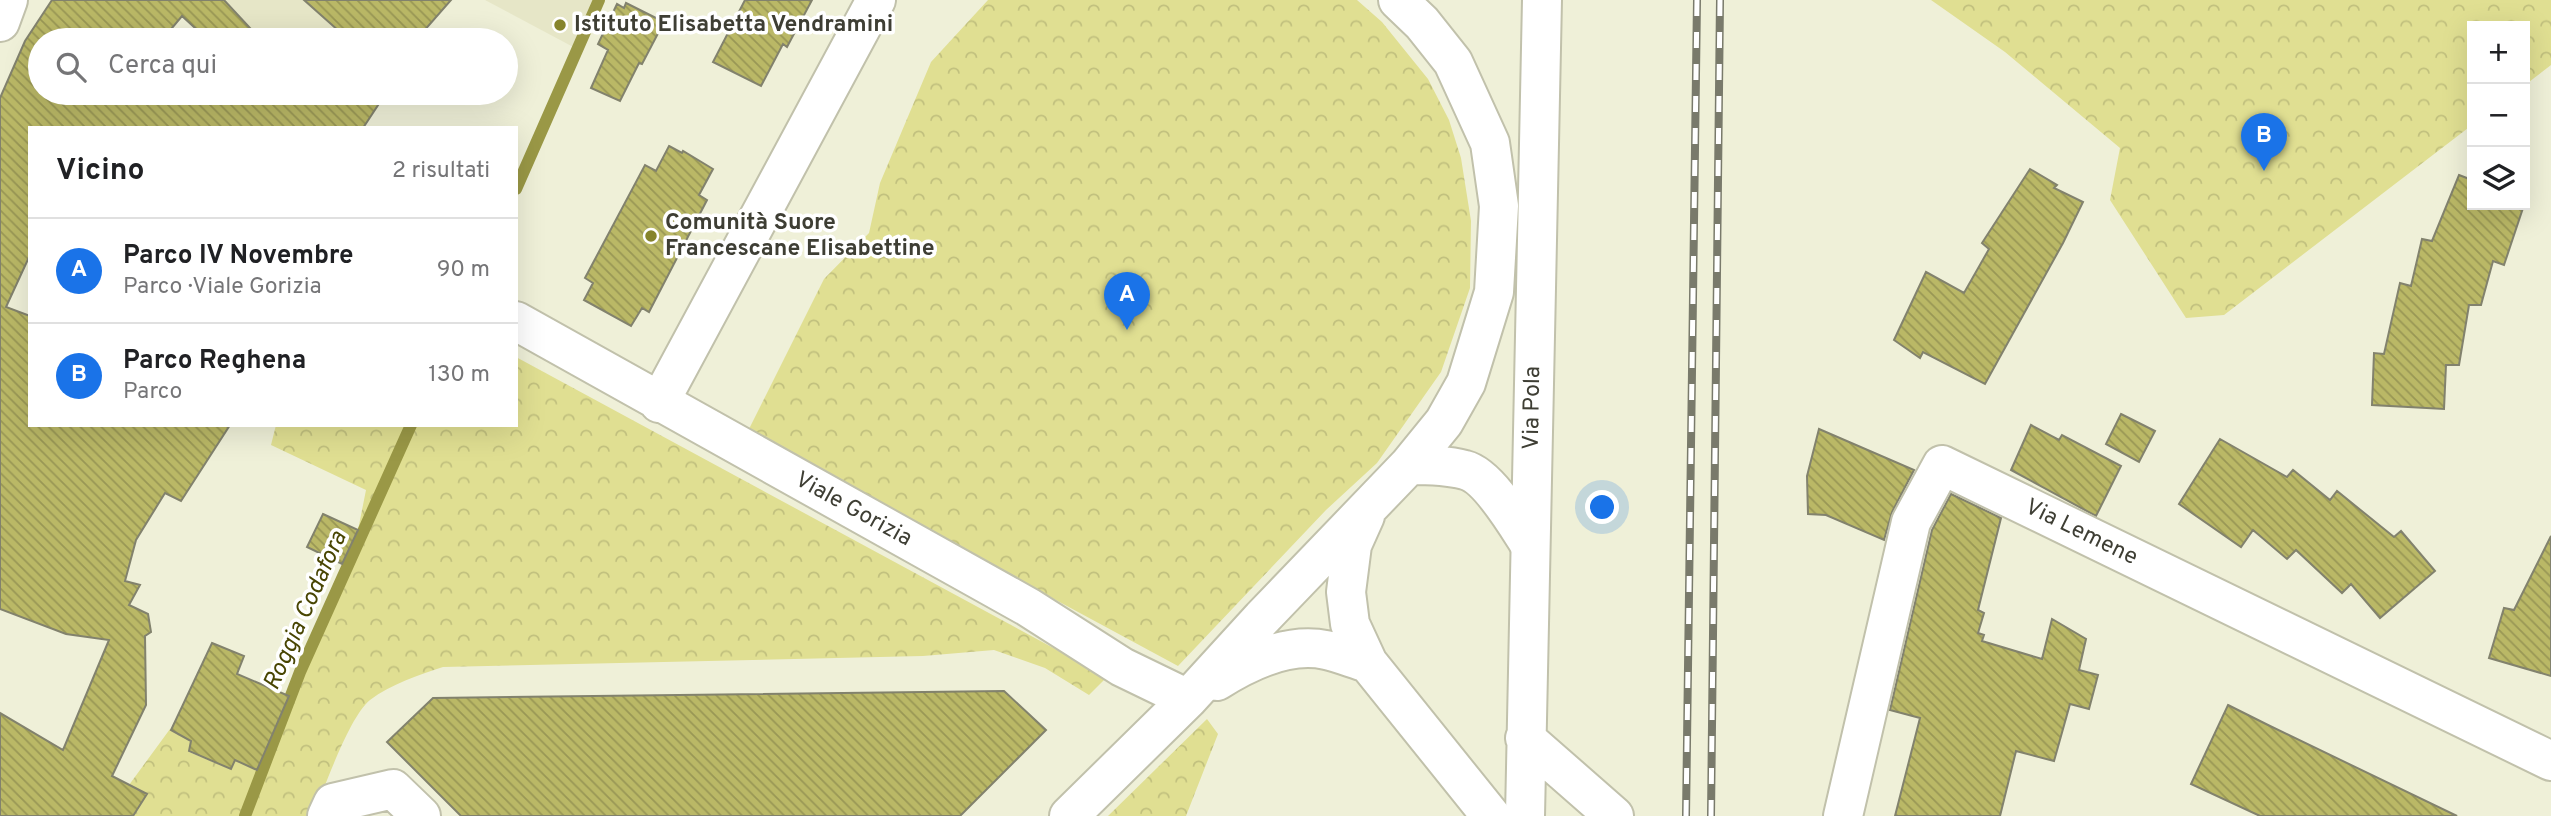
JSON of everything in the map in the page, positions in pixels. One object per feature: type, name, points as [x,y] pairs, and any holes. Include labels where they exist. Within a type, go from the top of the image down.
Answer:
[{"type":"street","points":[[0,22],[8,0]]},
{"type":"street","points":[[659,403],[876,0]]},
{"type":"street","points":[[1069,816],[1188,699],[1409,465],[1444,422],[1466,383],[1494,292],[1499,206],[1490,143],[1452,62],[1422,23],[1398,0]]},
{"type":"street","name":"Via Pola","points":[[1525,816],[1542,0]]},
{"type":"street","name":"Viale Gorizia","points":[[518,323],[1028,607],[1122,667],[1188,699]]},
{"type":"street","points":[[1409,465],[1468,470],[1502,500],[1530,545]]},
{"type":"street","name":"Via Lemene","points":[[1843,816],[1911,522],[1942,465],[2551,761]]},
{"type":"street","points":[[1370,504],[1352,545],[1346,592],[1350,624],[1368,663],[1491,816]]},
{"type":"street","points":[[1188,699],[1262,657],[1292,651],[1324,649],[1368,663]]},
{"type":"street","points":[[1525,738],[1614,816]]},
{"type":"street","points":[[327,816],[333,803],[393,789],[421,816]]},
{"type":"shaded area","points":[[224,0],[304,0],[335,28],[250,28]]},
{"type":"shaded area","name":"Istituto Elisabetta Vendramini","points":[[485,0],[599,0],[577,49]]},
{"type":"green space","points":[[988,0],[1357,0],[1382,22],[1428,79],[1449,120],[1461,158],[1471,221],[1470,288],[1441,372],[1377,463],[1326,510],[1178,666],[950,543],[749,429],[824,279],[869,233],[880,183],[931,62]]},
{"type":"green space","points":[[1931,0],[2551,0],[2551,65],[2530,81],[2530,21],[2467,21],[2467,129],[2224,315],[2186,318],[2110,200],[2120,148],[2005,52]]},
{"type":"green space","points":[[518,358],[1107,677],[1089,695],[1045,668],[994,650],[923,656],[443,667],[387,689],[362,709],[338,754],[313,816],[133,816],[146,794],[129,785],[170,729],[191,741],[189,752],[230,769],[235,760],[258,770],[358,530],[366,490],[271,445],[276,427],[518,427]]},
{"type":"green space","points":[[1207,719],[1218,734],[1186,816],[1108,816]]},
{"type":"building","points":[[52,0],[224,0],[250,28],[195,28],[182,16],[172,28],[34,28]]},
{"type":"building","points":[[304,0],[451,0],[426,28],[336,28]]},
{"type":"building","points":[[745,0],[812,0],[787,47],[783,44],[761,86],[713,62]]},
{"type":"building","points":[[626,3],[664,22],[620,101],[591,88],[608,50],[598,44],[617,4],[624,8]]},
{"type":"building","points":[[28,36],[28,105],[378,105],[364,126],[28,126],[28,259],[6,307],[28,315],[28,427],[229,427],[181,501],[165,493],[136,540],[125,581],[140,585],[129,605],[148,614],[151,632],[145,636],[146,705],[112,776],[147,794],[133,816],[0,816],[0,713],[63,750],[109,640],[66,634],[0,609],[0,98]]},
{"type":"building","name":"Comunità Suore Francescane Elisabettine","points":[[669,146],[713,169],[699,195],[707,200],[649,312],[642,308],[631,326],[584,300],[593,283],[585,278],[645,165],[656,171]]},
{"type":"building","points":[[2030,169],[2057,185],[2054,188],[2083,202],[1985,384],[1923,352],[1920,358],[1894,340],[1926,272],[1964,293],[1989,249],[1982,243]]},
{"type":"building","points":[[2459,175],[2467,178],[2467,210],[2522,210],[2504,265],[2493,261],[2481,305],[2469,305],[2459,365],[2446,365],[2444,409],[2372,405],[2374,353],[2384,354],[2400,283],[2411,286],[2422,239],[2432,241]]},
{"type":"building","points":[[2121,414],[2155,431],[2139,462],[2106,444]]},
{"type":"building","points":[[2031,425],[2059,440],[2062,435],[2121,466],[2096,516],[2011,470]]},
{"type":"building","points":[[1819,429],[1914,470],[1892,512],[1884,540],[1826,515],[1808,514],[1807,476]]},
{"type":"building","points":[[2220,439],[2287,477],[2293,470],[2330,500],[2337,491],[2394,537],[2401,531],[2435,571],[2380,618],[2351,584],[2342,593],[2296,550],[2287,559],[2253,530],[2241,547],[2179,504]]},
{"type":"building","points":[[1951,494],[2001,518],[1978,610],[1984,613],[1978,633],[1984,635],[1982,641],[2042,659],[2052,619],[2086,639],[2079,670],[2098,675],[2089,709],[2070,704],[2054,761],[2016,751],[2000,816],[1895,816],[1920,718],[1890,710],[1932,530]]},
{"type":"building","points":[[323,514],[358,530],[342,564],[307,547]]},
{"type":"building","points":[[2551,536],[2551,676],[2489,658],[2504,608],[2514,610]]},
{"type":"building","points":[[212,643],[244,656],[237,674],[289,696],[257,770],[235,760],[231,769],[189,751],[191,741],[171,730]]},
{"type":"building","points":[[1004,691],[1046,730],[960,816],[461,816],[387,742],[433,698]]},
{"type":"building","points":[[2228,705],[2457,816],[2260,816],[2191,784]]},
{"type":"waterway","name":"Roggia Codafora","points":[[518,184],[599,0]]},
{"type":"waterway","name":"Roggia Codafora","points":[[245,816],[300,672],[410,427]]},
{"type":"railway","points":[[1686,816],[1697,0]]},
{"type":"railway","points":[[1711,816],[1720,0]]},
{"type":"place","name":"Istituto Elisabetta Vendramini","points":[[560,25]]},
{"type":"place","name":"Parco Reghena","points":[[2264,171]]},
{"type":"place","name":"Comunità Suore Francescane Elisabettine","points":[[651,236]]},
{"type":"place","name":"Parco IV Novembre","points":[[1127,330]]}]
